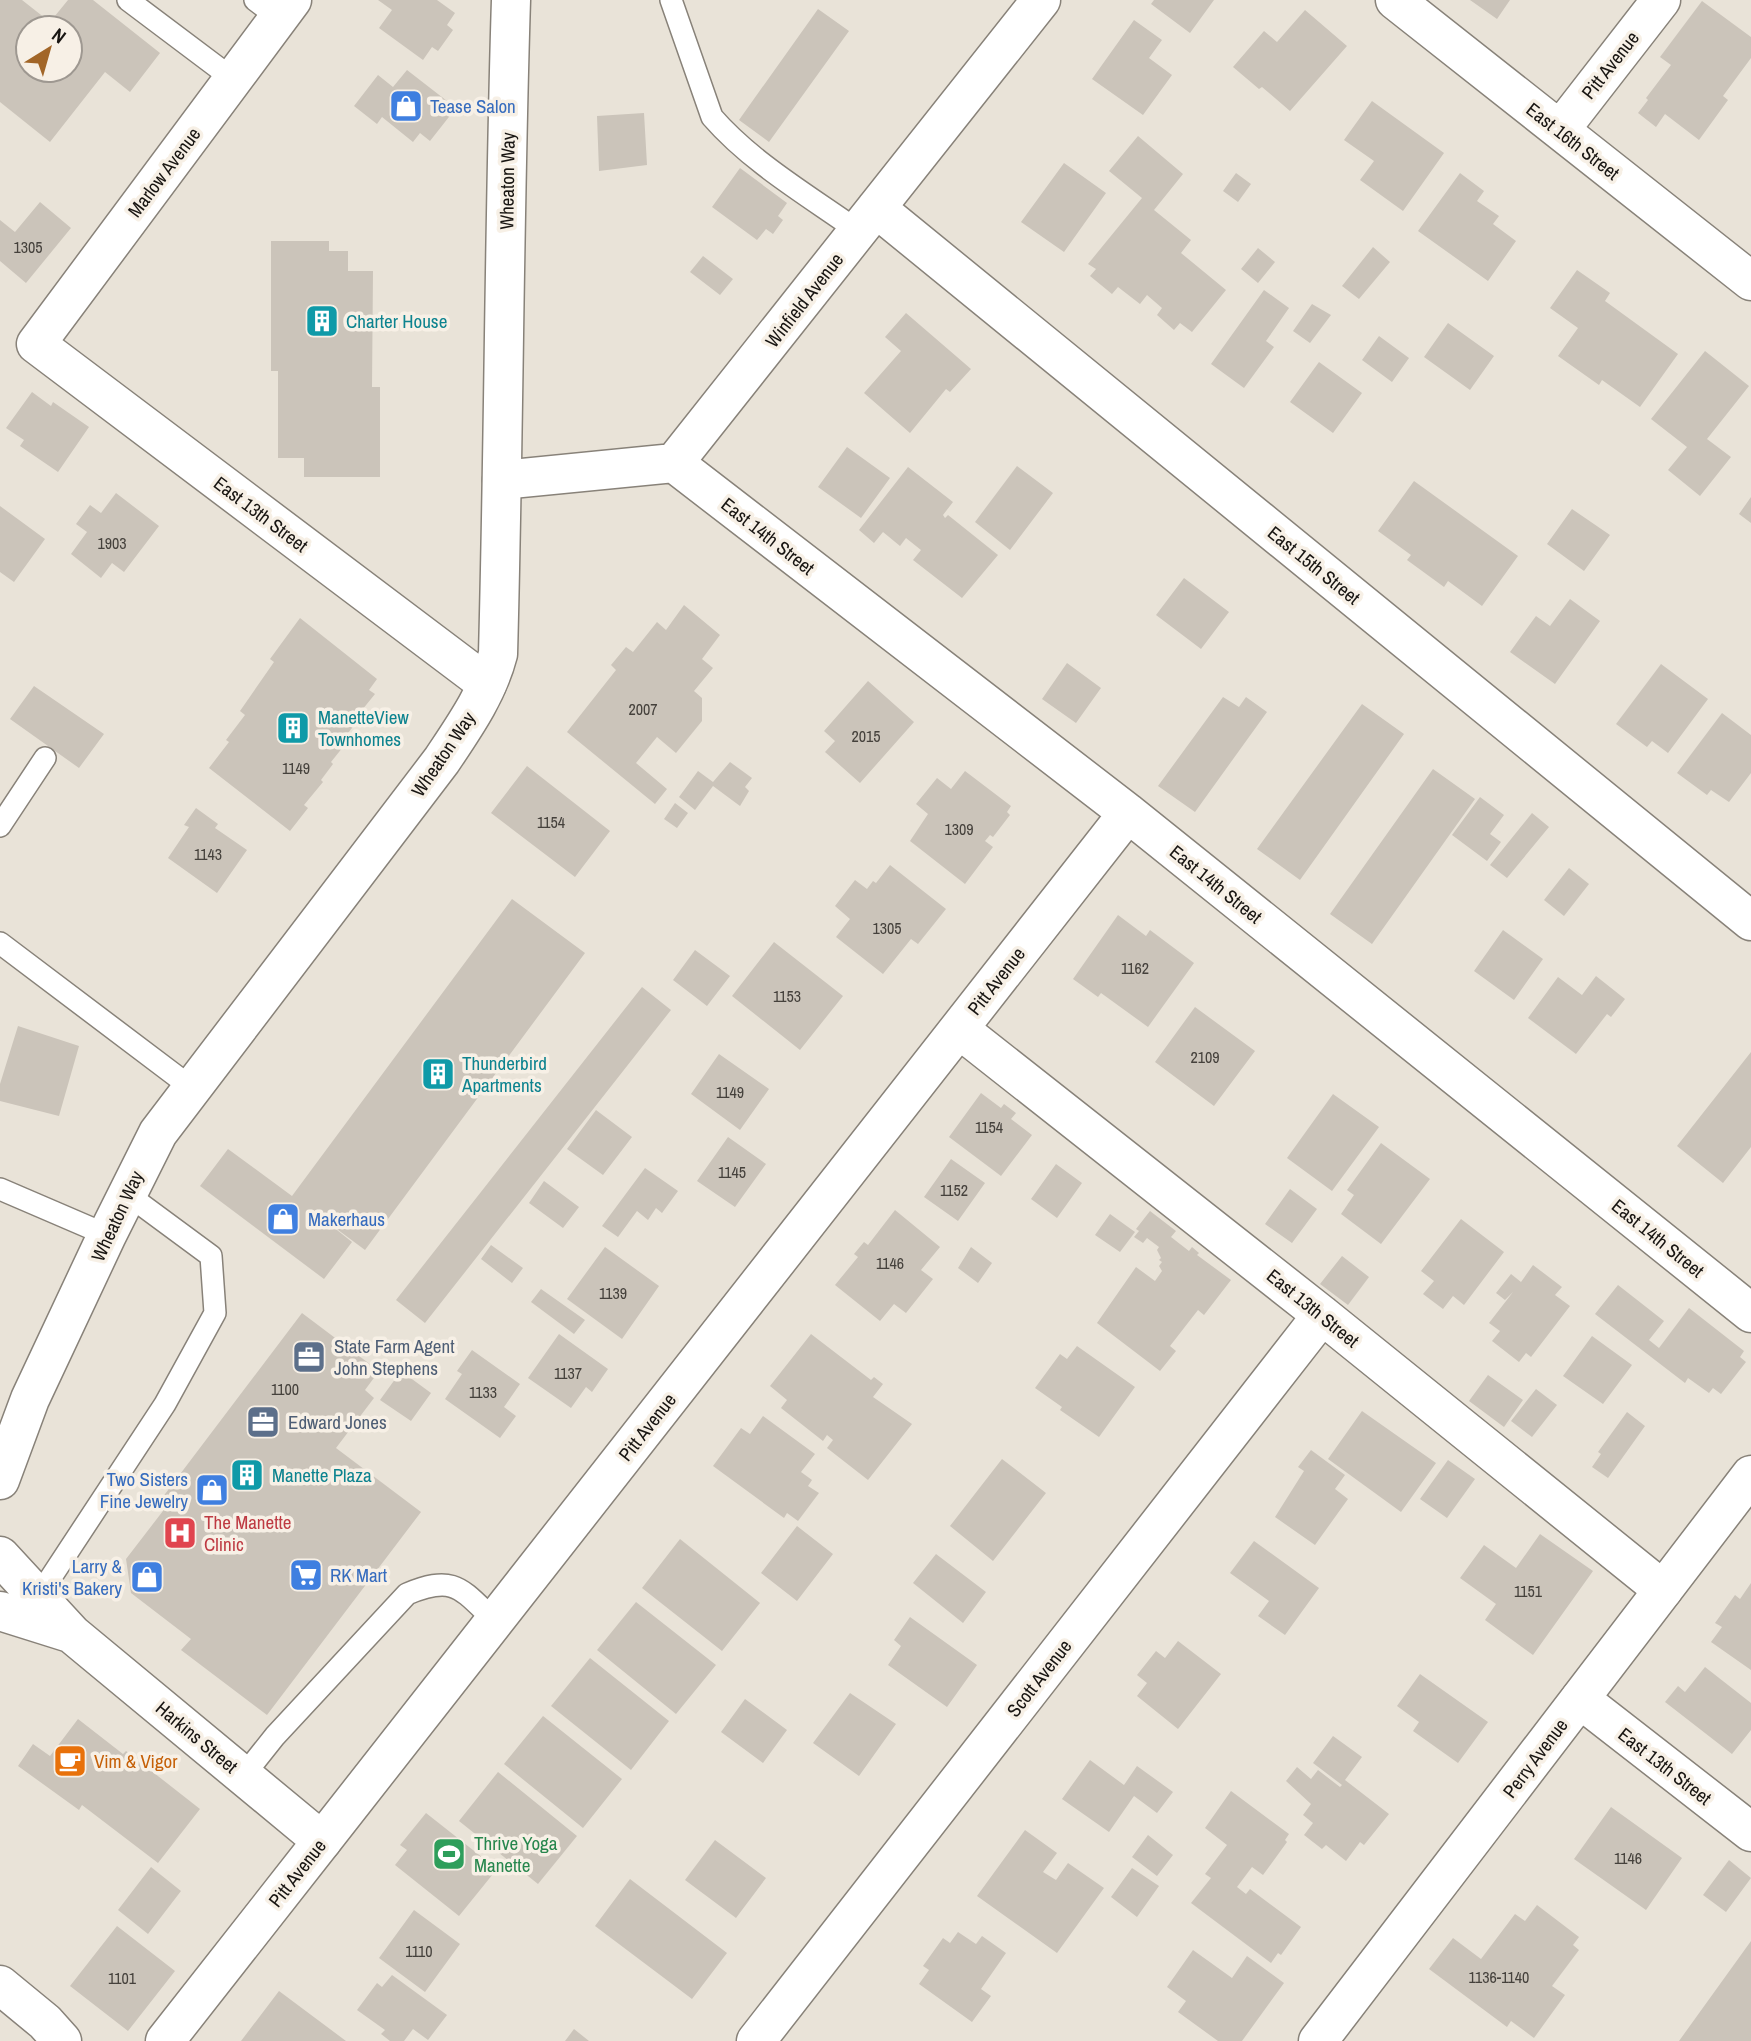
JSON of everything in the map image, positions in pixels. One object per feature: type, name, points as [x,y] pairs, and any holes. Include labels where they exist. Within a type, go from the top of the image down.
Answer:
[{"type":"street","name":"Wheaton Way","points":[[0,1480],[15,1408],[158,1133],[442,760],[487,684],[498,654],[511,0]]},
{"type":"street","name":"Winfield Avenue","points":[[674,463],[1041,0]]},
{"type":"street","name":"East 16th Street","points":[[1395,0],[1751,281]]},
{"type":"street","name":"Pitt Avenue","points":[[1560,130],[1661,0]]},
{"type":"street","name":"Marlow Avenue","points":[[36,344],[233,79],[275,6]]},
{"type":"street","name":"East 15th Street","points":[[867,220],[1751,921]]},
{"type":"street","name":"East 13th Street","points":[[36,344],[487,684]]},
{"type":"street","points":[[502,480],[674,463]]},
{"type":"street","name":"East 14th Street","points":[[674,463],[1128,813],[1751,1312]]},
{"type":"street","name":"Pitt Avenue","points":[[165,2041],[1128,813]]},
{"type":"street","name":"East 13th Street","points":[[959,1029],[1322,1315],[1663,1590]]},
{"type":"street","name":"Scott Avenue","points":[[756,2041],[1322,1315]]},
{"type":"street","name":"Perry Avenue","points":[[1318,2041],[1751,1475]]},
{"type":"street","name":"Harkins Street","points":[[0,1556],[72,1633],[323,1841]]},
{"type":"street","name":"Harkins Street","points":[[0,1611],[72,1633]]},
{"type":"street","name":"East 13th Street","points":[[1580,1699],[1751,1832]]},
{"type":"street","points":[[0,1985],[45,2022],[62,2041]]},
{"type":"lane","points":[[128,0],[233,79]]},
{"type":"lane","points":[[671,0],[712,117],[724,131],[757,159],[867,220]]},
{"type":"lane","points":[[0,826],[46,758]]},
{"type":"lane","points":[[0,943],[192,1088]]},
{"type":"lane","points":[[0,1189],[107,1235]]},
{"type":"lane","points":[[38,1597],[165,1404],[215,1313],[211,1256],[127,1194]]},
{"type":"lane","points":[[244,1776],[275,1736],[407,1594],[432,1584],[454,1586],[468,1595],[495,1621]]},
{"type":"building","points":[[0,0],[22,0],[40,14],[14,14],[14,84],[84,84],[84,14],[57,14],[68,0],[93,0],[160,53],[130,92],[105,72],[50,142],[0,102]]},
{"type":"building","points":[[378,0],[437,0],[455,13],[447,25],[453,30],[438,51],[432,47],[423,60],[379,28],[392,10]]},
{"type":"building","points":[[1154,0],[1214,0],[1190,33],[1151,4]]},
{"type":"building","points":[[1470,0],[1510,0],[1497,19]]},
{"type":"building","points":[[1702,1],[1751,37],[1751,58],[1723,96],[1728,100],[1699,140],[1665,114],[1656,127],[1638,113],[1671,65],[1660,57]]},
{"type":"building","points":[[818,9],[849,31],[769,142],[739,120]]},
{"type":"building","points":[[1305,10],[1347,46],[1290,111],[1233,67],[1264,31],[1277,42]]},
{"type":"building","points":[[1134,20],[1162,40],[1149,58],[1172,75],[1143,115],[1092,79]]},
{"type":"building","points":[[407,70],[456,108],[430,141],[420,133],[413,142],[382,117],[377,124],[354,106],[378,75],[393,87]]},
{"type":"building","points":[[1372,101],[1444,153],[1403,211],[1360,180],[1374,161],[1344,140]]},
{"type":"building","points":[[644,113],[647,165],[599,171],[597,116]]},
{"type":"building","points":[[1138,136],[1183,174],[1154,210],[1191,240],[1181,253],[1226,290],[1192,332],[1180,323],[1174,330],[1157,315],[1162,308],[1147,295],[1140,304],[1118,287],[1112,294],[1090,276],[1096,269],[1088,264],[1142,198],[1109,171]]},
{"type":"building","points":[[1064,163],[1106,193],[1064,252],[1021,222]]},
{"type":"building","points":[[740,168],[787,203],[778,216],[783,220],[773,234],[766,229],[757,240],[712,207]]},
{"type":"building","points":[[1236,173],[1251,184],[1238,202],[1223,191]]},
{"type":"building","points":[[1460,173],[1484,191],[1477,201],[1499,216],[1493,224],[1516,241],[1488,281],[1418,231]]},
{"type":"building","points":[[40,202],[71,228],[26,283],[0,261],[0,220],[15,232]]},
{"type":"building","name":"Charter House","points":[[271,241],[329,241],[329,251],[348,251],[348,271],[373,271],[372,387],[380,387],[380,477],[304,477],[304,458],[278,458],[278,371],[271,371]]},
{"type":"building","points":[[1373,247],[1390,262],[1359,299],[1342,286]]},
{"type":"building","points":[[1258,248],[1275,262],[1258,283],[1241,269]]},
{"type":"building","points":[[703,256],[733,279],[720,295],[690,272]]},
{"type":"building","points":[[1577,270],[1610,293],[1605,301],[1678,354],[1640,407],[1602,380],[1599,385],[1558,356],[1578,328],[1550,308]]},
{"type":"building","points":[[1264,290],[1289,308],[1266,341],[1274,347],[1244,388],[1211,364]]},
{"type":"building","points":[[1312,304],[1331,315],[1310,343],[1293,331]]},
{"type":"building","points":[[906,313],[971,369],[950,392],[946,389],[910,433],[864,393],[901,351],[885,337]]},
{"type":"building","points":[[1448,323],[1494,356],[1470,390],[1424,357]]},
{"type":"building","points":[[1379,336],[1409,358],[1392,382],[1362,360]]},
{"type":"building","points":[[1705,351],[1749,386],[1707,439],[1731,457],[1700,496],[1668,470],[1687,447],[1651,419]]},
{"type":"building","points":[[1319,362],[1362,393],[1333,433],[1290,402]]},
{"type":"building","points":[[32,392],[51,406],[53,402],[89,427],[58,472],[20,446],[24,440],[6,428]]},
{"type":"building","points":[[847,447],[890,478],[861,518],[818,487]]},
{"type":"building","points":[[1017,466],[1053,493],[1010,550],[975,522]]},
{"type":"building","points":[[908,467],[953,502],[943,515],[945,518],[948,515],[998,555],[962,598],[913,560],[921,550],[906,538],[900,546],[883,532],[874,543],[859,530]]},
{"type":"building","points":[[1414,481],[1518,556],[1482,606],[1448,581],[1444,587],[1407,560],[1411,555],[1378,531]]},
{"type":"building","points":[[116,493],[159,526],[124,572],[112,563],[101,578],[71,554],[87,532],[76,524],[90,505],[101,513]]},
{"type":"building","points":[[1751,497],[1751,523],[1739,514]]},
{"type":"building","points":[[0,506],[45,539],[14,582],[0,572]]},
{"type":"building","points":[[1572,509],[1610,535],[1584,571],[1547,544]]},
{"type":"building","points":[[1184,578],[1229,612],[1201,649],[1156,615]]},
{"type":"building","points":[[1570,599],[1600,621],[1555,684],[1510,652],[1536,616],[1550,626]]},
{"type":"building","points":[[684,605],[720,635],[702,659],[713,668],[694,691],[702,698],[702,721],[676,753],[657,737],[636,763],[667,789],[655,804],[567,732],[616,670],[611,665],[626,647],[633,652],[657,622],[666,630]]},
{"type":"building","name":"ManetteView Townhomes","points":[[300,618],[377,679],[369,690],[375,694],[343,739],[347,742],[331,762],[333,764],[321,780],[323,782],[304,805],[308,808],[290,831],[209,768],[245,715],[240,711],[274,662],[270,659]]},
{"type":"building","points":[[1067,663],[1101,688],[1076,723],[1042,699]]},
{"type":"building","points":[[1661,664],[1708,699],[1668,753],[1652,741],[1647,747],[1616,724]]},
{"type":"building","points":[[868,681],[914,722],[860,783],[825,752],[835,741],[824,731]]},
{"type":"building","points":[[34,686],[104,734],[79,768],[10,719]]},
{"type":"building","points":[[1223,697],[1239,707],[1246,697],[1267,712],[1195,812],[1158,786]]},
{"type":"building","points":[[1362,704],[1404,734],[1300,880],[1257,849]]},
{"type":"building","points":[[1722,713],[1751,735],[1751,773],[1729,802],[1711,790],[1707,795],[1677,773]]},
{"type":"building","points":[[730,762],[752,778],[745,787],[749,791],[740,806],[713,786],[695,810],[679,797],[698,771],[713,782]]},
{"type":"building","points":[[527,766],[610,831],[575,877],[491,813]]},
{"type":"building","points":[[1433,769],[1475,799],[1372,944],[1330,914]]},
{"type":"building","points":[[965,771],[1011,806],[1007,812],[1010,815],[993,837],[990,835],[985,841],[993,847],[965,884],[910,841],[928,814],[916,804],[937,778],[951,789]]},
{"type":"building","points":[[1480,797],[1504,815],[1490,834],[1501,842],[1487,861],[1452,835]]},
{"type":"building","points":[[675,803],[688,813],[677,828],[664,819]]},
{"type":"building","points":[[196,808],[218,824],[215,828],[247,850],[217,893],[168,858],[189,827],[184,825]]},
{"type":"building","points":[[1532,813],[1549,827],[1507,878],[1490,865]]},
{"type":"building","points":[[890,865],[946,909],[918,944],[911,939],[883,974],[836,937],[850,919],[835,906],[855,880],[867,889],[873,881],[876,883]]},
{"type":"building","points":[[1569,868],[1589,884],[1564,916],[1544,900]]},
{"type":"building","name":"Thunderbird Apartments","points":[[512,899],[585,953],[365,1250],[322,1218],[352,1242],[324,1279],[200,1186],[228,1149],[292,1196]]},
{"type":"building","points":[[1118,915],[1146,936],[1150,930],[1194,963],[1148,1027],[1101,993],[1098,997],[1073,979]]},
{"type":"building","points":[[1503,930],[1543,959],[1514,1000],[1474,971]]},
{"type":"building","points":[[774,942],[843,996],[800,1050],[732,996]]},
{"type":"building","points":[[695,950],[730,976],[707,1006],[673,980]]},
{"type":"building","points":[[1596,976],[1625,999],[1611,1017],[1607,1014],[1576,1054],[1528,1018],[1558,977],[1582,995]]},
{"type":"building","points":[[642,987],[671,1010],[425,1323],[396,1300]]},
{"type":"building","points":[[1195,1007],[1255,1051],[1214,1106],[1155,1062]]},
{"type":"building","points":[[18,1026],[79,1046],[59,1116],[0,1101],[0,1084]]},
{"type":"building","points":[[1751,1052],[1751,1147],[1723,1183],[1677,1146]]},
{"type":"building","points":[[719,1054],[769,1089],[740,1130],[691,1094]]},
{"type":"building","points":[[981,1093],[1001,1108],[1004,1104],[1016,1113],[1011,1119],[1032,1135],[1001,1176],[949,1137]]},
{"type":"building","points":[[1333,1094],[1379,1127],[1332,1191],[1287,1158]]},
{"type":"building","points":[[596,1110],[632,1137],[603,1175],[567,1149]]},
{"type":"building","points":[[728,1137],[766,1164],[735,1207],[697,1181]]},
{"type":"building","points":[[1381,1143],[1430,1179],[1381,1244],[1341,1214],[1354,1195],[1347,1190]]},
{"type":"building","points":[[951,1159],[985,1183],[958,1221],[924,1197]]},
{"type":"building","points":[[1056,1164],[1082,1183],[1057,1218],[1031,1199]]},
{"type":"building","points":[[645,1168],[678,1191],[662,1213],[656,1208],[648,1220],[637,1211],[618,1237],[602,1226]]},
{"type":"building","points":[[544,1181],[579,1207],[563,1228],[529,1203]]},
{"type":"building","points":[[1290,1189],[1317,1209],[1292,1243],[1265,1224]]},
{"type":"building","points":[[895,1210],[940,1247],[921,1270],[933,1279],[906,1313],[894,1304],[880,1321],[835,1285],[858,1257],[854,1254],[864,1242],[868,1245]]},
{"type":"building","points":[[1150,1211],[1176,1231],[1171,1237],[1189,1251],[1192,1247],[1199,1253],[1197,1255],[1231,1280],[1204,1315],[1198,1310],[1170,1346],[1176,1351],[1160,1371],[1097,1323],[1136,1267],[1155,1281],[1162,1271],[1157,1250],[1159,1247],[1147,1238],[1143,1243],[1134,1237],[1139,1231],[1136,1229]]},
{"type":"building","points":[[1110,1214],[1135,1232],[1120,1252],[1095,1235]]},
{"type":"building","points":[[1461,1219],[1504,1252],[1464,1305],[1453,1296],[1443,1309],[1423,1294],[1434,1281],[1421,1271]]},
{"type":"building","points":[[491,1245],[523,1268],[512,1283],[481,1259]]},
{"type":"building","points":[[605,1247],[659,1286],[622,1339],[567,1299]]},
{"type":"building","points":[[971,1247],[992,1263],[978,1283],[958,1268]]},
{"type":"building","points":[[1342,1256],[1369,1277],[1348,1305],[1320,1284]]},
{"type":"building","points":[[1533,1265],[1562,1287],[1555,1295],[1570,1306],[1531,1357],[1526,1353],[1519,1362],[1492,1341],[1500,1331],[1489,1323],[1513,1292],[1505,1300],[1496,1293],[1511,1274],[1521,1282]]},
{"type":"building","points":[[1618,1285],[1664,1321],[1649,1340],[1659,1348],[1689,1308],[1744,1351],[1740,1357],[1746,1362],[1721,1394],[1713,1388],[1709,1393],[1688,1378],[1685,1383],[1595,1314]]},
{"type":"building","points":[[541,1289],[585,1320],[574,1334],[531,1302]]},
{"type":"building","points":[[302,1313],[379,1371],[365,1390],[374,1398],[336,1448],[421,1512],[267,1715],[181,1650],[191,1639],[131,1593],[126,1559],[166,1507],[159,1502]]},
{"type":"building","points":[[559,1334],[608,1369],[592,1392],[586,1387],[571,1408],[528,1378]]},
{"type":"building","points":[[811,1334],[871,1380],[874,1377],[883,1384],[873,1397],[912,1424],[868,1480],[827,1448],[833,1440],[827,1435],[823,1441],[781,1408],[787,1400],[770,1386]]},
{"type":"building","points":[[1592,1336],[1632,1365],[1603,1404],[1563,1376]]},
{"type":"building","points":[[1077,1346],[1135,1387],[1099,1437],[1060,1410],[1062,1407],[1035,1388],[1060,1354],[1067,1359]]},
{"type":"building","points":[[472,1350],[520,1384],[504,1407],[516,1416],[500,1438],[445,1399],[462,1374],[457,1371]]},
{"type":"building","points":[[401,1371],[431,1393],[411,1421],[380,1400]]},
{"type":"building","points":[[1488,1375],[1523,1400],[1504,1427],[1469,1401]]},
{"type":"building","points":[[1536,1389],[1557,1405],[1532,1437],[1511,1421]]},
{"type":"building","points":[[1362,1411],[1436,1463],[1401,1512],[1328,1459]]},
{"type":"building","points":[[1627,1412],[1645,1426],[1608,1478],[1592,1467],[1601,1454],[1598,1452]]},
{"type":"building","points":[[763,1416],[815,1454],[801,1472],[812,1480],[808,1486],[819,1493],[798,1521],[787,1513],[784,1518],[713,1466],[741,1428],[750,1434]]},
{"type":"building","points":[[1311,1450],[1345,1475],[1335,1489],[1348,1499],[1315,1545],[1275,1517],[1304,1471],[1298,1467]]},
{"type":"building","points":[[1002,1459],[1046,1493],[993,1561],[950,1526]]},
{"type":"building","points":[[1448,1460],[1475,1479],[1447,1518],[1420,1499]]},
{"type":"building","points":[[797,1526],[833,1554],[797,1601],[761,1573]]},
{"type":"building","points":[[1540,1534],[1593,1571],[1533,1655],[1485,1620],[1496,1604],[1460,1578],[1484,1545],[1516,1568]]},
{"type":"building","points":[[680,1539],[760,1603],[722,1651],[642,1588]]},
{"type":"building","points":[[1254,1541],[1319,1588],[1285,1635],[1258,1616],[1269,1601],[1230,1573]]},
{"type":"building","points":[[936,1554],[986,1592],[963,1623],[913,1583]]},
{"type":"building","points":[[1751,1583],[1751,1670],[1711,1642],[1722,1627],[1715,1623],[1735,1595],[1740,1599]]},
{"type":"building","points":[[636,1602],[716,1665],[676,1714],[597,1650]]},
{"type":"building","points":[[910,1617],[977,1665],[947,1707],[888,1665],[901,1646],[894,1640]]},
{"type":"building","points":[[1178,1641],[1221,1674],[1178,1729],[1137,1696],[1147,1683],[1137,1675],[1156,1651],[1165,1658]]},
{"type":"building","points":[[590,1658],[669,1721],[631,1770],[551,1706]]},
{"type":"building","points":[[1705,1667],[1751,1703],[1751,1730],[1732,1754],[1665,1702],[1678,1686],[1685,1692]]},
{"type":"building","points":[[1420,1674],[1488,1722],[1458,1763],[1413,1731],[1419,1722],[1397,1706]]},
{"type":"building","points":[[850,1693],[896,1724],[859,1776],[813,1743]]},
{"type":"building","points":[[745,1699],[787,1730],[763,1763],[721,1732]]},
{"type":"building","points":[[543,1716],[622,1779],[583,1828],[504,1764]]},
{"type":"building","points":[[78,1719],[123,1754],[126,1751],[200,1809],[158,1863],[82,1805],[79,1810],[18,1766],[33,1744],[50,1756]]},
{"type":"building","points":[[1333,1736],[1362,1757],[1345,1780],[1389,1814],[1364,1845],[1360,1842],[1346,1861],[1326,1845],[1322,1849],[1304,1835],[1313,1823],[1303,1815],[1311,1804],[1286,1781],[1297,1767],[1311,1779],[1318,1770],[1340,1787],[1342,1785],[1313,1763]]},
{"type":"building","points":[[1090,1760],[1124,1785],[1137,1766],[1173,1792],[1157,1813],[1134,1796],[1109,1832],[1062,1799]]},
{"type":"building","points":[[498,1772],[577,1836],[538,1884],[459,1821]]},
{"type":"building","points":[[1231,1791],[1289,1834],[1285,1840],[1287,1842],[1263,1875],[1252,1867],[1237,1887],[1246,1894],[1250,1889],[1301,1927],[1281,1955],[1278,1953],[1271,1963],[1191,1903],[1211,1878],[1205,1874],[1227,1845],[1205,1828]]},
{"type":"building","points":[[1611,1807],[1682,1858],[1646,1910],[1574,1859]]},
{"type":"building","points":[[426,1813],[497,1869],[459,1916],[395,1865],[407,1850],[400,1845]]},
{"type":"building","points":[[1025,1830],[1057,1853],[1043,1872],[1056,1880],[1068,1863],[1104,1888],[1057,1953],[977,1896]]},
{"type":"building","points":[[1148,1835],[1173,1855],[1157,1876],[1132,1857]]},
{"type":"building","points":[[715,1840],[766,1878],[736,1918],[685,1880]]},
{"type":"building","points":[[1729,1860],[1751,1878],[1726,1912],[1703,1895]]},
{"type":"building","points":[[151,1867],[181,1891],[148,1934],[118,1910]]},
{"type":"building","points":[[1132,1868],[1159,1886],[1137,1917],[1111,1897]]},
{"type":"building","points":[[630,1879],[727,1953],[692,1999],[595,1926]]},
{"type":"building","points":[[1537,1905],[1579,1937],[1573,1945],[1579,1950],[1552,1986],[1565,1995],[1534,2038],[1511,2021],[1507,2027],[1429,1969],[1453,1938],[1481,1959],[1515,1914],[1525,1921]]},
{"type":"building","points":[[414,1910],[460,1944],[425,1992],[379,1958]]},
{"type":"building","points":[[117,1926],[175,1971],[128,2031],[70,1986]]},
{"type":"building","points":[[958,1932],[976,1944],[982,1936],[1006,1953],[981,1989],[991,1996],[972,2022],[919,1984],[929,1970],[923,1966],[943,1938],[950,1943]]},
{"type":"building","points":[[1751,1941],[1751,2041],[1679,2041]]},
{"type":"building","points":[[1193,1950],[1232,1978],[1247,1956],[1284,1983],[1242,2041],[1218,2041],[1178,2012],[1186,2001],[1167,1987]]},
{"type":"building","points":[[392,1975],[447,2015],[428,2040],[413,2029],[404,2041],[390,2041],[381,2034],[385,2030],[357,2010],[377,1983],[382,1987]]},
{"type":"building","points":[[279,1991],[346,2041],[241,2041]]},
{"type":"building","points":[[574,2029],[589,2041],[565,2041]]},
{"type":"place","name":"Tease Salon","points":[[406,106]]},
{"type":"place","name":"Charter House","points":[[322,321]]},
{"type":"place","name":"ManetteView Townhomes","points":[[293,728]]},
{"type":"place","name":"Thunderbird Apartments","points":[[438,1074]]},
{"type":"place","name":"Makerhaus","points":[[283,1219]]},
{"type":"place","name":"State Farm Agent John Stephens","points":[[309,1357]]},
{"type":"place","name":"Edward Jones","points":[[263,1422]]},
{"type":"place","name":"Manette Plaza","points":[[247,1475]]},
{"type":"place","name":"Two Sisters Fine Jewelry","points":[[212,1490]]},
{"type":"place","name":"The Manette Clinic","points":[[180,1533]]},
{"type":"place","name":"RK Mart","points":[[306,1575]]},
{"type":"place","name":"Larry & Kristi's Bakery","points":[[147,1577]]},
{"type":"place","name":"Vim & Vigor","points":[[70,1761]]},
{"type":"place","name":"Thrive Yoga Manette","points":[[449,1854]]}]
